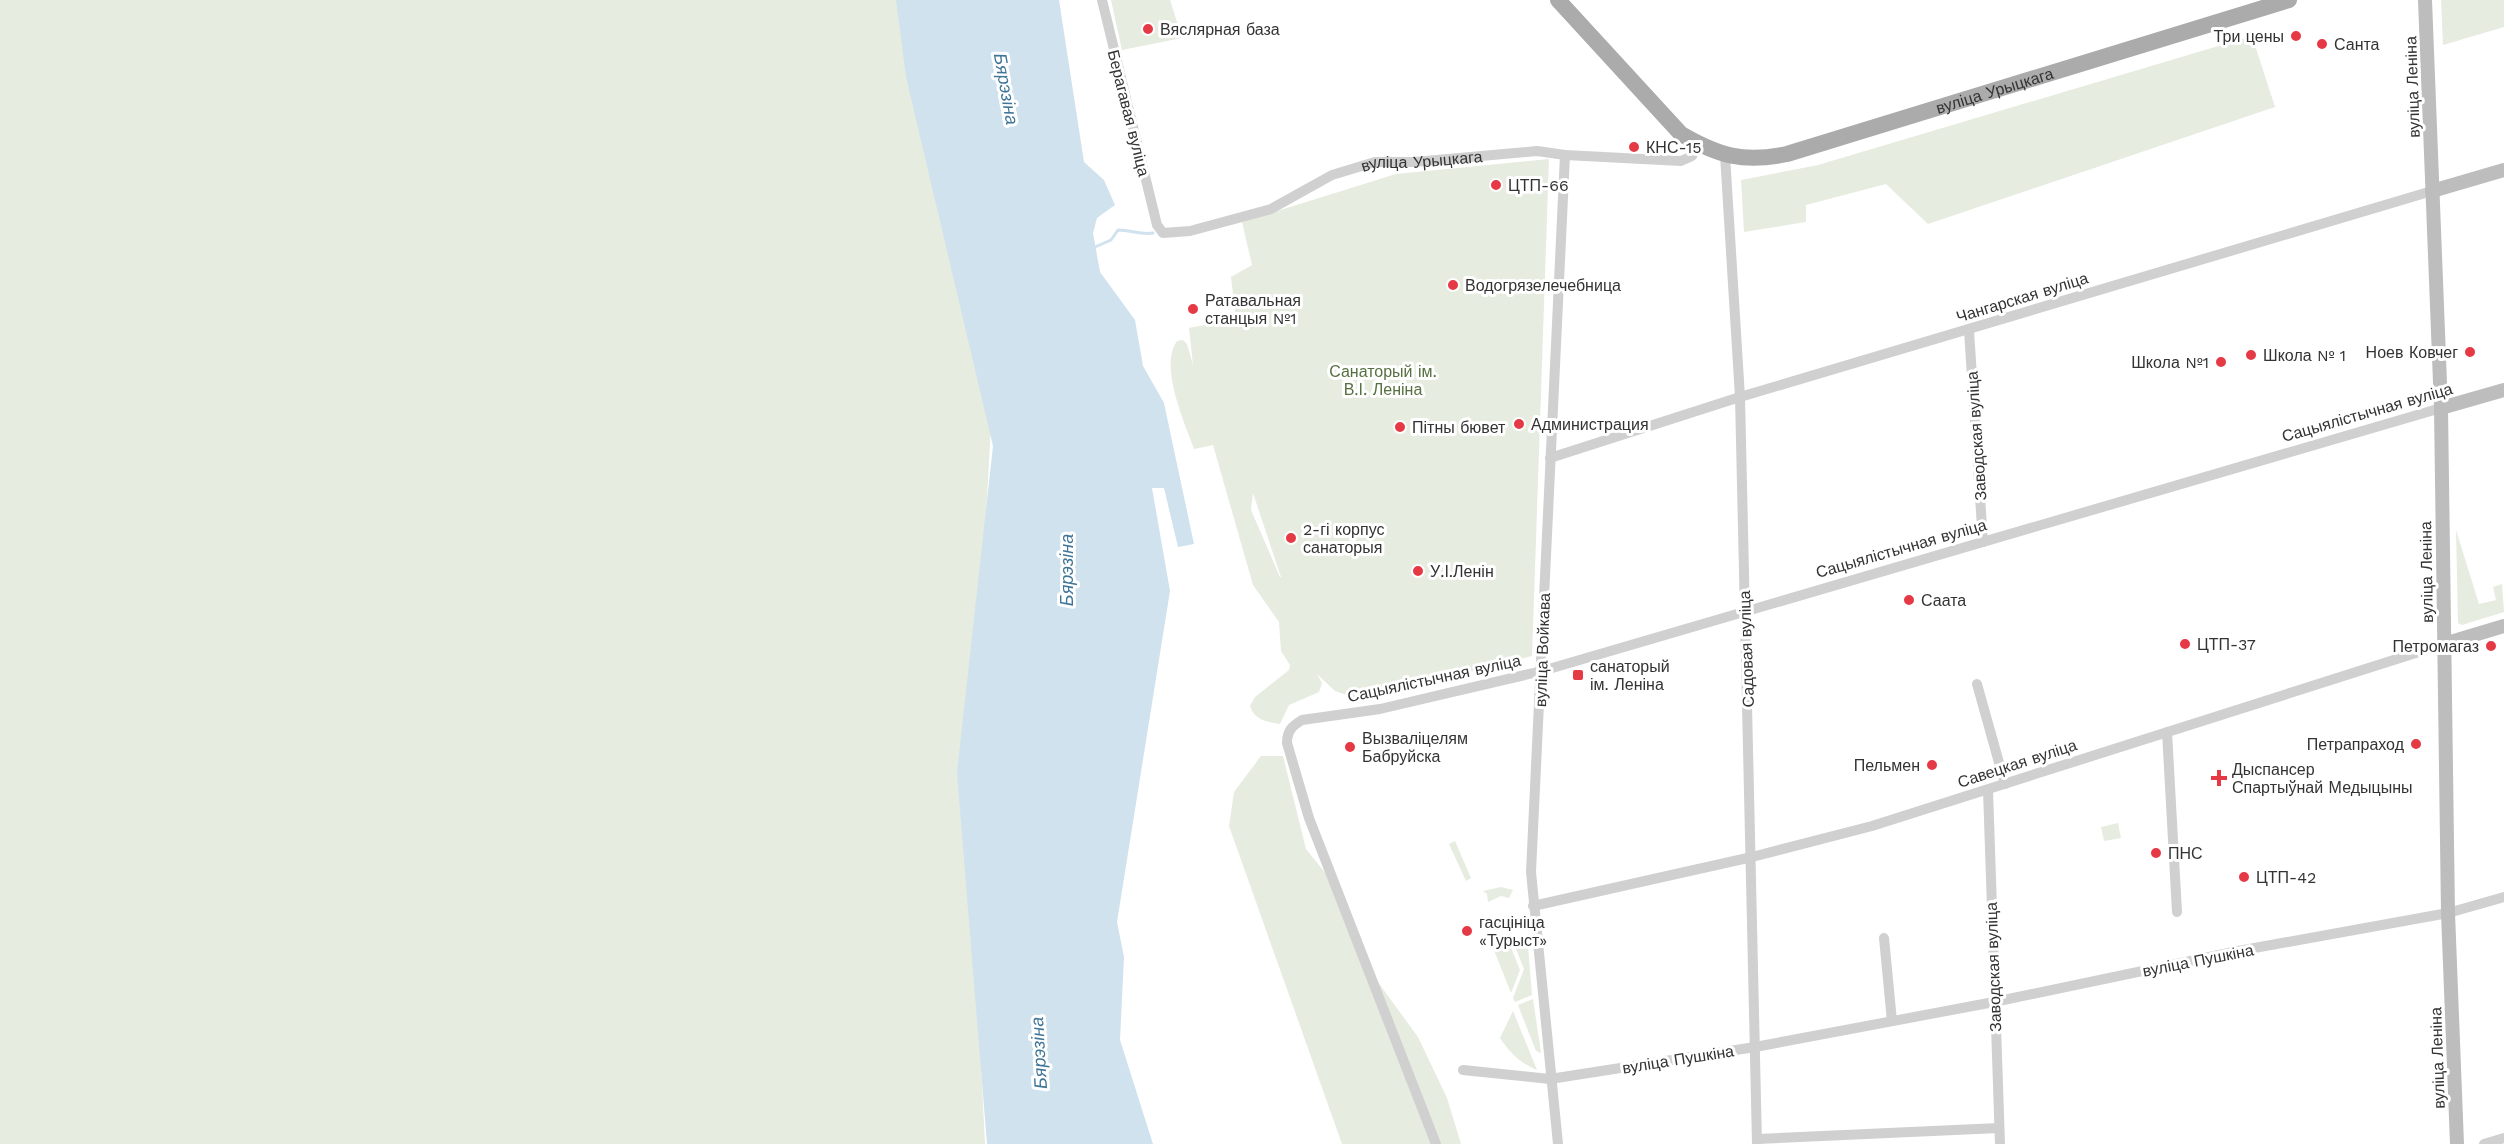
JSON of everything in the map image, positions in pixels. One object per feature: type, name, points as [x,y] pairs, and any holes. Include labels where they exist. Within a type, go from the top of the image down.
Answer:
[{"type":"main road","name":"вуліца Урыцкага","points":[[1558,0],[1681,134],[1725,155],[1743,159],[1761,159],[1786,154],[2289,0]]},
{"type":"main road","name":"вуліца Леніна","points":[[2425,0],[2441,408],[2448,913],[2457,1144]]},
{"type":"main road","name":"Чангарская вуліца","points":[[2432,191],[2504,170]]},
{"type":"main road","name":"Сацыялістычная вуліца","points":[[2441,408],[2504,390]]},
{"type":"main road","name":"Савецкая вуліца","points":[[2444,644],[2504,626]]},
{"type":"street","name":"Берагавая вуліца","points":[[1102,0],[1157,225]]},
{"type":"street","name":"вуліца Урыцкага","points":[[1157,225],[1163,233],[1190,231],[1271,209],[1332,175],[1376,162],[1414,162],[1537,151],[1564,155],[1681,161],[1692,156],[1698,144]]},
{"type":"street","name":"вуліца Войкава","points":[[1558,1144],[1533,906],[1532,828],[1542,671],[1564,155]]},
{"type":"street","name":"Садовая вуліца","points":[[1725,155],[1740,397],[1757,1142]]},
{"type":"street","name":"Чангарская вуліца","points":[[1550,458],[1740,397],[1969,331],[2432,191]]},
{"type":"street","name":"Заводская вуліца","points":[[1969,331],[1983,542]]},
{"type":"street","name":"Сацыялістычная вуліца","points":[[1436,1144],[1309,818],[1287,743],[1287,734],[1293,725],[1302,720],[1380,709],[1542,671],[2441,408]]},
{"type":"street","name":"Савецкая вуліца","points":[[1533,906],[1752,857],[1872,826],[2444,644]]},
{"type":"street","points":[[1977,684],[2005,784]]},
{"type":"street","points":[[2168,732],[2177,912]]},
{"type":"street","name":"Заводская вуліца","points":[[1988,790],[2000,1144]]},
{"type":"street","name":"вуліца Пушкіна","points":[[1463,1070],[1550,1079],[1755,1047],[1994,1002],[2238,951],[2448,913],[2504,897]]},
{"type":"street","points":[[1884,938],[1892,1021]]},
{"type":"street","points":[[1757,1142],[1999,1128]]},
{"type":"street","points":[[2484,1144],[2504,1138]]},
{"type":"green space","points":[[0,0],[906,0],[991,426],[969,823],[985,1144],[0,1144]]},
{"type":"green space","name":"Вяслярная база","points":[[1111,0],[1170,0],[1182,38],[1122,50]]},
{"type":"green space","points":[[2441,0],[2504,0],[2504,27],[2443,45]]},
{"type":"green space","points":[[2252,36],[2275,107],[1928,224],[1886,184],[1806,205],[1806,222],[1744,232],[1741,180],[1818,165]]},
{"type":"green space","name":"Санаторый ім. В.І. Леніна","points":[[1549,159],[1532,656],[1361,700],[1335,691],[1317,674],[1322,683],[1319,692],[1289,705],[1280,724],[1270,722],[1258,717],[1250,706],[1255,697],[1289,670],[1290,665],[1281,651],[1279,622],[1253,585],[1213,445],[1194,449],[1175,394],[1172,379],[1172,352],[1177,341],[1183,340],[1187,344],[1193,365],[1189,328],[1236,319],[1231,277],[1252,265],[1242,222],[1396,174]],"holes":[[[1253,493],[1281,577],[1251,510]]]},
{"type":"green space","points":[[2456,530],[2479,604],[2496,600],[2493,587],[2502,584],[2504,612],[2462,625],[2458,623]]},
{"type":"green space","points":[[1261,756],[1283,756],[1306,849],[1331,880],[1372,974],[1418,1037],[1447,1098],[1461,1144],[1342,1144],[1229,826],[1234,792]]},
{"type":"green space","points":[[2118,823],[2121,838],[2104,841],[2101,827]]},
{"type":"green space","points":[[1455,841],[1471,878],[1466,881],[1449,844]]},
{"type":"green space","points":[[1501,887],[1513,890],[1509,898],[1501,896],[1488,902],[1487,894],[1483,891]]},
{"type":"green space","points":[[1527,934],[1532,995],[1515,1002],[1513,998],[1524,969],[1514,944]]},
{"type":"green space","points":[[1492,945],[1510,945],[1520,970],[1511,993]]},
{"type":"green space","points":[[1533,999],[1541,1053],[1536,1051],[1518,1005]]},
{"type":"green space","points":[[1513,1011],[1537,1070],[1516,1057],[1500,1038]]},
{"type":"water","name":"Бярэзіна","points":[[896,0],[1059,0],[1084,162],[1104,180],[1115,205],[1097,218],[1093,233],[1100,272],[1135,320],[1143,366],[1164,403],[1194,544],[1178,547],[1164,488],[1152,488],[1170,591],[1117,922],[1124,957],[1120,1040],[1153,1144],[987,1144],[957,773],[993,446],[906,77]]},
{"type":"waterway","points":[[1095,247],[1111,240],[1118,230],[1153,233]]},
{"type":"place","name":"Вяслярная база","points":[[1148,29]]},
{"type":"place","name":"Три цены","points":[[2296,36]]},
{"type":"place","name":"Санта","points":[[2322,44]]},
{"type":"place","name":"КНС-15","points":[[1634,147]]},
{"type":"place","name":"ЦТП-66","points":[[1496,185]]},
{"type":"place","name":"Водогрязелечебница","points":[[1453,285]]},
{"type":"place","name":"Ратавальная станцыя №1","points":[[1193,309]]},
{"type":"place","name":"Ноев Ковчег","points":[[2470,352]]},
{"type":"place","name":"Школа № 1","points":[[2251,355]]},
{"type":"place","name":"Школа №1","points":[[2221,362]]},
{"type":"place","name":"Администрация","points":[[1519,424]]},
{"type":"place","name":"Пітны бювет","points":[[1400,427]]},
{"type":"place","name":"2-гі корпус санаторыя","points":[[1291,538]]},
{"type":"place","name":"У.І.Ленін","points":[[1418,571]]},
{"type":"place","name":"Саата","points":[[1909,600]]},
{"type":"place","name":"ЦТП-37","points":[[2185,644]]},
{"type":"place","name":"Петромагаз","points":[[2491,646]]},
{"type":"place","name":"санаторый ім. Леніна","points":[[1578,675]]},
{"type":"place","name":"Петрапраход","points":[[2416,744]]},
{"type":"place","name":"Вызваліцелям Бабруйска","points":[[1350,747]]},
{"type":"place","name":"Пельмен","points":[[1932,765]]},
{"type":"place","name":"Дыспансер Спартыўнай Медыцыны","points":[[2219,778]]},
{"type":"place","name":"ПНС","points":[[2156,853]]},
{"type":"place","name":"ЦТП-42","points":[[2244,877]]},
{"type":"place","name":"гасцініца «Турыст»","points":[[1467,931]]}]
